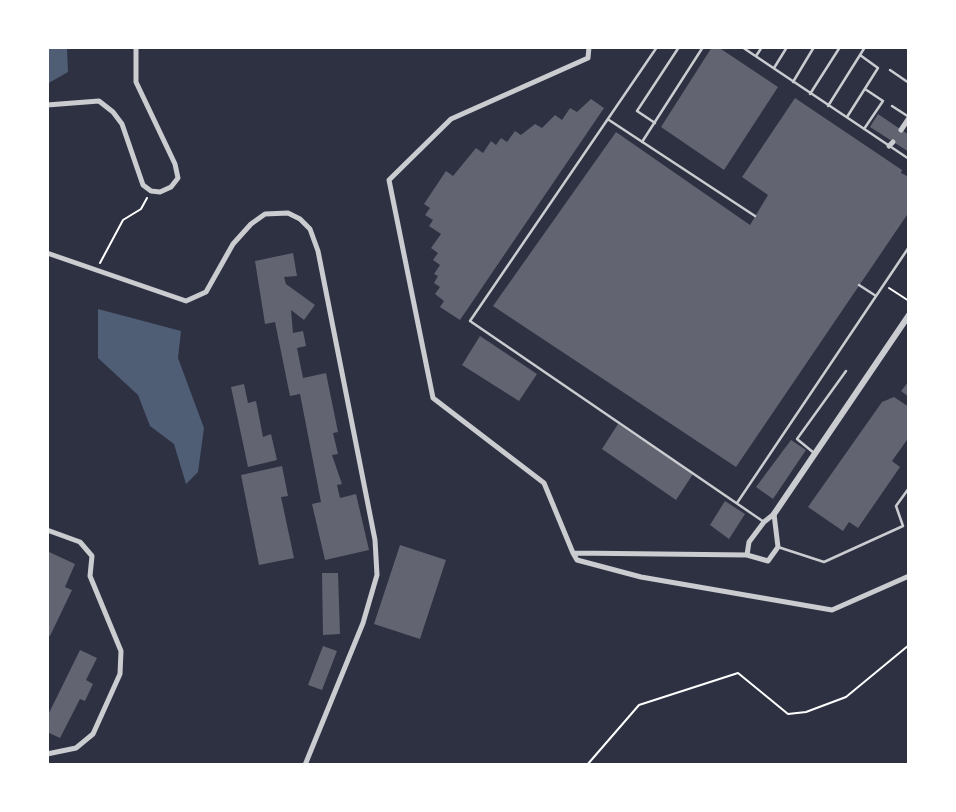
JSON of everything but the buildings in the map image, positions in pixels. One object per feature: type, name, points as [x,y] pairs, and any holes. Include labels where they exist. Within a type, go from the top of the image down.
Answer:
[{"type":"street","points":[[47,105],[99,102],[113,112],[122,124],[143,185],[151,191],[160,192],[171,187],[178,178],[175,164],[136,82],[136,47]]},
{"type":"street","points":[[589,47],[588,58],[451,119],[389,180],[433,398],[544,483],[577,560],[641,577],[832,610],[909,576]]},
{"type":"street","points":[[901,130],[909,117]]},
{"type":"street","points":[[47,253],[186,301],[206,292],[233,244],[251,224],[265,214],[288,213],[300,219],[310,229],[318,251],[373,526],[377,575],[363,624],[305,765]]},
{"type":"street","points":[[747,555],[749,542],[764,522],[774,514],[908,319]]},
{"type":"street","points":[[573,553],[747,555],[768,561],[778,547],[774,514]]},
{"type":"street","points":[[47,530],[80,542],[92,556],[90,576],[121,651],[120,674],[93,734],[75,748],[47,754]]},
{"type":"lane","points":[[657,47],[470,321],[764,522]]},
{"type":"lane","points":[[655,123],[637,111],[679,47]]},
{"type":"lane","points":[[642,142],[703,47]]},
{"type":"lane","points":[[742,47],[864,130],[891,144],[909,159]]},
{"type":"lane","points":[[756,56],[762,47]]},
{"type":"lane","points":[[774,69],[787,47]]},
{"type":"lane","points":[[793,82],[814,47]]},
{"type":"lane","points":[[810,94],[840,47]]},
{"type":"lane","points":[[828,106],[865,47]]},
{"type":"lane","points":[[847,118],[878,68],[860,55]]},
{"type":"lane","points":[[890,70],[909,83]]},
{"type":"lane","points":[[864,130],[883,100],[865,89]]},
{"type":"lane","points":[[892,106],[909,117]]},
{"type":"lane","points":[[609,120],[755,216]]},
{"type":"lane","points":[[737,504],[909,247]]},
{"type":"lane","points":[[859,285],[876,296]]},
{"type":"lane","points":[[814,453],[797,439],[846,371]]},
{"type":"lane","points":[[778,547],[824,562],[903,526],[896,506],[909,488]]},
{"type":"path","points":[[96,269],[123,220],[141,209],[151,191]]},
{"type":"path","points":[[884,284],[909,300]]},
{"type":"path","points":[[587,765],[639,705],[738,673],[788,713],[806,712],[846,696],[909,645]]},
{"type":"water","points":[[47,47],[67,47],[68,72],[47,84]]},
{"type":"water","points":[[98,309],[181,331],[178,358],[204,428],[198,472],[186,484],[174,444],[150,426],[138,395],[98,358]]}]
